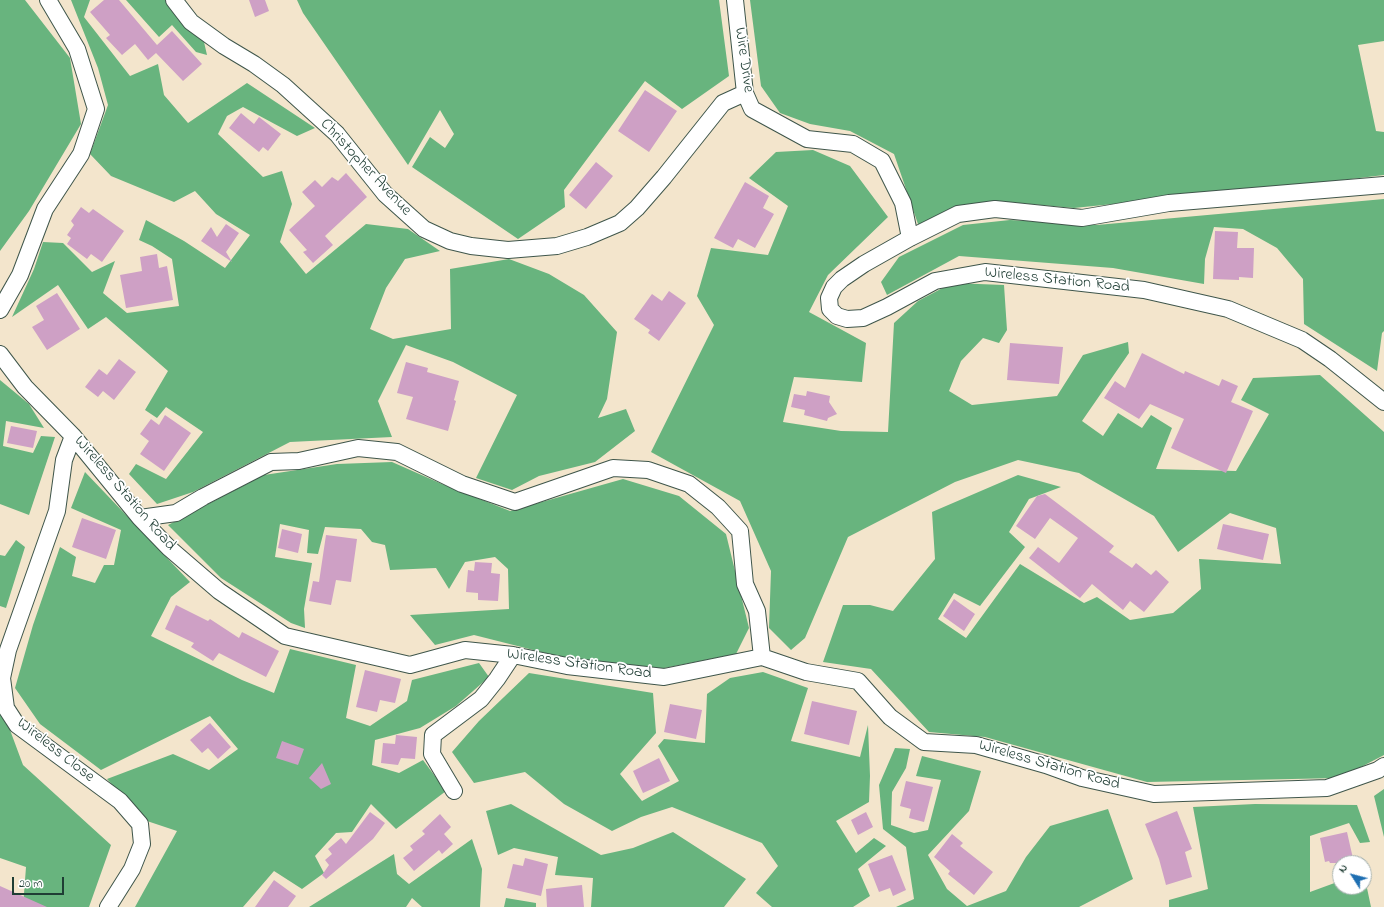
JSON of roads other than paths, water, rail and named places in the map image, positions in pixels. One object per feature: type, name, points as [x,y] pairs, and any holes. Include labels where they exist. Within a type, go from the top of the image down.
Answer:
[{"type":"street","points":[[0,310],[20,275],[45,209],[81,154],[96,108],[77,49],[48,0]]},
{"type":"street","name":"Christopher Avenue","points":[[174,0],[191,22],[283,85],[337,134],[385,194],[424,229],[450,241],[471,246],[508,250],[557,246],[587,237],[620,223],[637,208],[664,177],[723,103],[746,93]]},
{"type":"street","name":"Wire Drive","points":[[735,0],[746,93],[752,109],[807,139],[853,144],[882,161],[903,203],[910,238]]},
{"type":"street","name":"Wireless Station Road","points":[[1384,185],[1169,203],[1082,218],[994,209],[958,214],[910,238],[864,264],[842,279],[834,287],[829,298],[830,309],[837,316],[847,320],[863,318],[935,281],[985,272],[1144,290],[1228,309],[1302,340],[1384,402]]},
{"type":"street","name":"Wireless Station Road","points":[[0,354],[25,387],[72,436],[140,518],[169,548],[219,591],[285,636],[410,665],[465,650],[513,655],[567,666],[664,678],[762,657],[806,672],[858,681],[890,717],[924,742],[976,744],[1046,765],[1082,778],[1154,794],[1328,788],[1378,770],[1384,766]]},
{"type":"street","name":"Wireless Close","points":[[72,436],[64,460],[57,511],[8,650],[2,678],[6,708],[17,725],[120,801],[140,824],[142,844],[132,869],[108,907]]},
{"type":"street","points":[[140,518],[176,513],[203,497],[271,462],[299,461],[358,448],[397,452],[462,484],[515,502],[613,468],[648,470],[689,484],[718,507],[740,530],[745,584],[757,611],[762,657]]},
{"type":"street","points":[[454,791],[432,754],[433,734],[480,699],[497,679],[513,655]]}]
